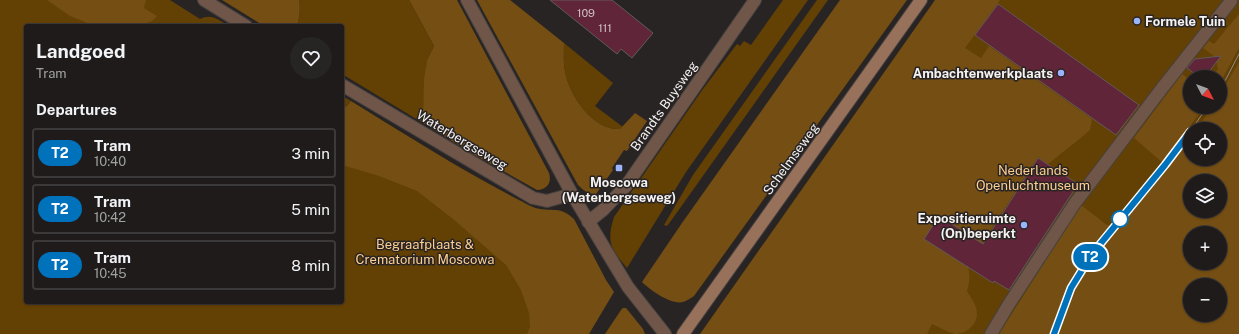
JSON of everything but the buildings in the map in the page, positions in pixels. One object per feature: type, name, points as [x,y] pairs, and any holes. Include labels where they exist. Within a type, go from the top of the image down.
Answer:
[{"type":"main road","name":"Schelmseweg","points":[[683,334],[921,0]]},
{"type":"street","points":[[204,0],[243,24]]},
{"type":"street","points":[[467,0],[588,222],[628,287],[665,334]]},
{"type":"street","name":"Brandts Buysweg","points":[[588,222],[603,210],[626,186],[755,0]]},
{"type":"street","points":[[991,334],[1075,203],[1163,87],[1231,1]]},
{"type":"street","name":"Waterbergseweg","points":[[344,86],[533,198],[547,201],[572,194]]},
{"type":"green space","name":"Begraafplaats & Crematorium Moscowa","points":[[0,0],[170,0],[200,19],[204,17],[211,17],[225,24],[24,24],[24,304],[344,304],[344,97],[351,101],[346,106],[571,270],[532,334],[0,334]]},
{"type":"green space","points":[[299,0],[409,0],[434,46],[427,60],[423,123],[344,75],[344,24],[297,24]]},
{"type":"green space","points":[[783,0],[808,0],[686,172],[627,268],[617,256],[610,239],[614,217],[703,89],[737,44],[740,46],[744,41],[751,45]]},
{"type":"green space","points":[[817,0],[828,0],[673,218],[667,226],[664,225],[693,175]]},
{"type":"green space","name":"Nederlands Openluchtmuseum","points":[[967,0],[1239,0],[1239,334],[731,334]]},
{"type":"green space","points":[[564,43],[613,83],[595,106],[623,127],[620,129],[610,128],[592,118],[584,110],[571,90],[567,80],[564,61]]},
{"type":"shaded area","points":[[47,0],[146,0],[144,8],[157,16],[152,21],[144,24],[90,24],[70,16]]},
{"type":"shaded area","points":[[222,0],[299,0],[300,10],[297,24],[261,24]]},
{"type":"shaded area","points":[[409,0],[457,0],[549,173],[550,180],[546,187],[537,190],[473,154],[423,123],[424,79],[427,60],[434,46]]},
{"type":"shaded area","points":[[477,0],[510,0],[564,43],[564,68],[567,80],[577,100],[592,118],[610,128],[620,129],[635,113],[647,121],[627,151],[624,150],[612,168],[613,170],[596,194],[586,192],[578,185]]},
{"type":"shaded area","points":[[840,0],[907,0],[694,296],[684,302],[678,302],[667,299],[655,293],[642,282]]},
{"type":"shaded area","points":[[935,0],[1000,0],[965,48],[981,58],[989,46],[1092,119],[1090,130],[1048,164],[1038,157],[968,265],[969,285],[967,291],[974,302],[977,311],[977,318],[973,325],[967,331],[959,334],[946,331],[932,324],[927,334],[700,334]]},
{"type":"shaded area","points":[[1239,14],[1239,48],[1227,70],[1217,70],[1215,57],[1203,48],[1209,41],[1214,44]]},
{"type":"shaded area","points":[[1239,62],[1239,334],[1057,334],[1074,290],[1095,256],[1183,147],[1183,166],[1227,166],[1227,122],[1202,122],[1207,114],[1227,114],[1227,82]]},
{"type":"shaded area","points":[[1182,74],[1183,75],[1183,114],[1199,114],[1193,122],[1183,122],[1183,136],[1163,163],[1134,138]]},
{"type":"shaded area","points":[[351,101],[458,166],[527,204],[540,209],[558,210],[574,219],[606,280],[614,292],[589,334],[527,334],[530,327],[529,313],[521,290],[506,265],[453,219],[417,191],[379,176],[344,166],[344,109]]},
{"type":"shaded area","points":[[1081,205],[1107,225],[1111,225],[1090,252],[1069,287],[1051,334],[999,334]]},
{"type":"shaded area","points":[[623,308],[626,308],[643,329],[645,334],[605,334]]},
{"type":"tram line","points":[[1227,77],[1239,54]]},
{"type":"tram line","points":[[1197,122],[1202,114]]},
{"type":"tram line","points":[[1054,334],[1071,288],[1092,254],[1183,141]]},
{"type":"tram line","name":"T2","points":[[1054,334],[1071,288],[1092,254],[1183,141]]},
{"type":"place","name":"Formele Tuin","points":[[1137,21]]},
{"type":"place","name":"Ambachtenwerkplaats","points":[[1061,73]]},
{"type":"place","name":"Moscowa (Waterbergseweg)","points":[[619,168]]},
{"type":"place","name":"Expositieruimte (On)beperkt","points":[[1024,225]]}]
